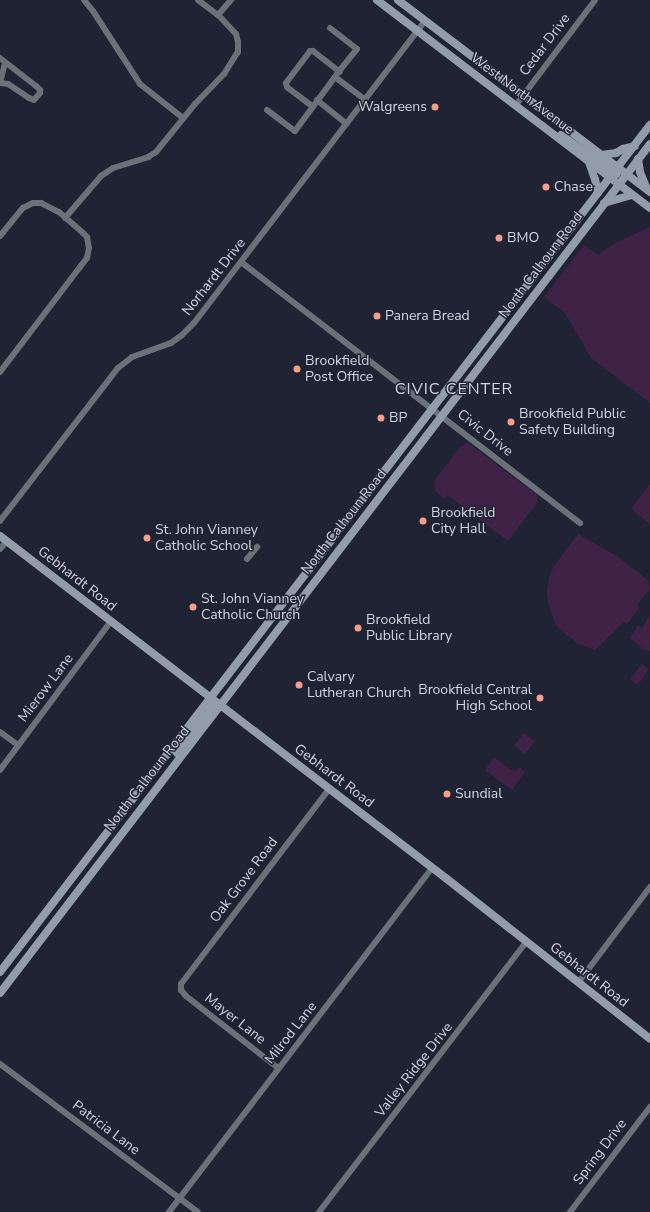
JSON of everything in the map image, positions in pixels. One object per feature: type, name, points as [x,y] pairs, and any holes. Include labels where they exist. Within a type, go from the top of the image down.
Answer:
[{"type":"main road","name":"West North Avenue","points":[[378,0],[417,32],[589,161],[614,172],[627,174],[649,191]]},
{"type":"main road","name":"West North Avenue","points":[[398,0],[602,155],[614,172],[619,184],[650,208]]},
{"type":"main road","points":[[543,125],[574,142],[614,172]]},
{"type":"main road","name":"North Calhoun Road","points":[[0,972],[650,125]]},
{"type":"main road","name":"North Calhoun Road","points":[[0,993],[650,144]]},
{"type":"main road","points":[[602,155],[616,153],[623,149],[635,146]]},
{"type":"main road","points":[[638,159],[640,172],[649,191]]},
{"type":"main road","points":[[589,161],[598,193]]},
{"type":"main road","points":[[604,203],[632,194]]},
{"type":"main road","name":"Gebhardt Road","points":[[0,536],[219,706],[432,868],[650,1039]]},
{"type":"main road","points":[[219,706],[217,701],[219,697],[248,658],[255,639]]},
{"type":"main road","points":[[164,779],[185,741],[213,705],[210,698]]},
{"type":"street","points":[[84,0],[94,11],[140,84],[183,118]]},
{"type":"street","points":[[65,218],[101,176],[113,168],[148,157],[156,152],[183,118],[224,74],[238,52],[236,34],[218,15],[198,0]]},
{"type":"street","points":[[218,15],[231,0]]},
{"type":"street","name":"Cedar Drive","points":[[516,105],[594,0]]},
{"type":"street","name":"Norhardt Drive","points":[[0,521],[118,368],[132,357],[171,343],[194,323],[425,21]]},
{"type":"street","points":[[267,110],[294,131],[310,113],[312,106],[357,49],[330,28]]},
{"type":"street","points":[[312,106],[287,87],[286,83],[310,51],[313,51],[340,72]]},
{"type":"street","points":[[0,58],[40,90],[40,93],[34,100],[8,84],[0,83],[5,63]]},
{"type":"street","points":[[335,77],[365,100]]},
{"type":"street","points":[[317,100],[347,124]]},
{"type":"street","points":[[0,236],[18,212],[33,203],[42,203],[49,206],[65,218],[86,238],[89,248],[87,258],[0,372]]},
{"type":"street","name":"Civic Drive","points":[[241,262],[580,522]]},
{"type":"street","points":[[0,549],[7,541]]},
{"type":"street","points":[[247,559],[257,547]]},
{"type":"street","name":"Mierow Lane","points":[[0,770],[111,621]]},
{"type":"street","points":[[0,732],[18,745]]},
{"type":"street","name":"Oak Grove Road","points":[[180,987],[182,980],[329,789]]},
{"type":"street","name":"Milrod Lane","points":[[169,1212],[432,868]]},
{"type":"street","points":[[578,983],[650,887]]},
{"type":"street","name":"Valley Ridge Drive","points":[[319,1212],[526,942]]},
{"type":"street","name":"Mayer Lane","points":[[180,987],[183,993],[191,1000],[278,1068]]},
{"type":"street","name":"Patricia Lane","points":[[0,1064],[198,1212]]},
{"type":"street","name":"Spring Drive","points":[[570,1212],[650,1107]]},
{"type":"shaded area","points":[[650,227],[650,403],[591,358],[565,313],[544,297],[584,245],[598,255],[617,242]]},
{"type":"shaded area","points":[[468,443],[537,495],[537,503],[508,541],[447,495],[444,499],[435,491],[434,481],[460,447]]},
{"type":"shaded area","points":[[650,484],[650,524],[631,509]]},
{"type":"shaded area","points":[[578,534],[615,555],[648,580],[650,589],[637,605],[639,608],[627,624],[624,622],[595,650],[578,644],[556,625],[548,603],[547,591],[549,577],[554,566]]},
{"type":"shaded area","points":[[650,615],[650,652],[642,648],[630,638],[638,625],[642,628]]},
{"type":"shaded area","points":[[642,664],[649,669],[638,685],[630,679]]},
{"type":"shaded area","points":[[524,733],[535,742],[525,754],[514,745]]},
{"type":"shaded area","points":[[494,757],[511,770],[515,771],[519,767],[525,772],[512,790],[485,770]]},
{"type":"place","name":"Walgreens","points":[[435,107]]},
{"type":"place","name":"Chase","points":[[546,187]]},
{"type":"place","name":"BMO","points":[[499,238]]},
{"type":"place","name":"Panera Bread","points":[[377,316]]},
{"type":"place","name":"Brookfield Post Office","points":[[297,369]]},
{"type":"place","name":"BP","points":[[381,418]]},
{"type":"place","name":"Brookfield Public Safety Building","points":[[511,422]]},
{"type":"place","name":"Brookfield City Hall","points":[[423,521]]},
{"type":"place","name":"St. John Vianney Catholic School","points":[[147,538]]},
{"type":"place","name":"St. John Vianney Catholic Church","points":[[193,607]]},
{"type":"place","name":"Brookfield Public Library","points":[[358,628]]},
{"type":"place","name":"Calvary Lutheran Church","points":[[299,685]]},
{"type":"place","name":"Brookfield Central High School","points":[[540,698]]},
{"type":"place","name":"Sundial","points":[[447,794]]},
{"type":"district","name":"CIVIC CENTER","points":[[454,389]]}]
